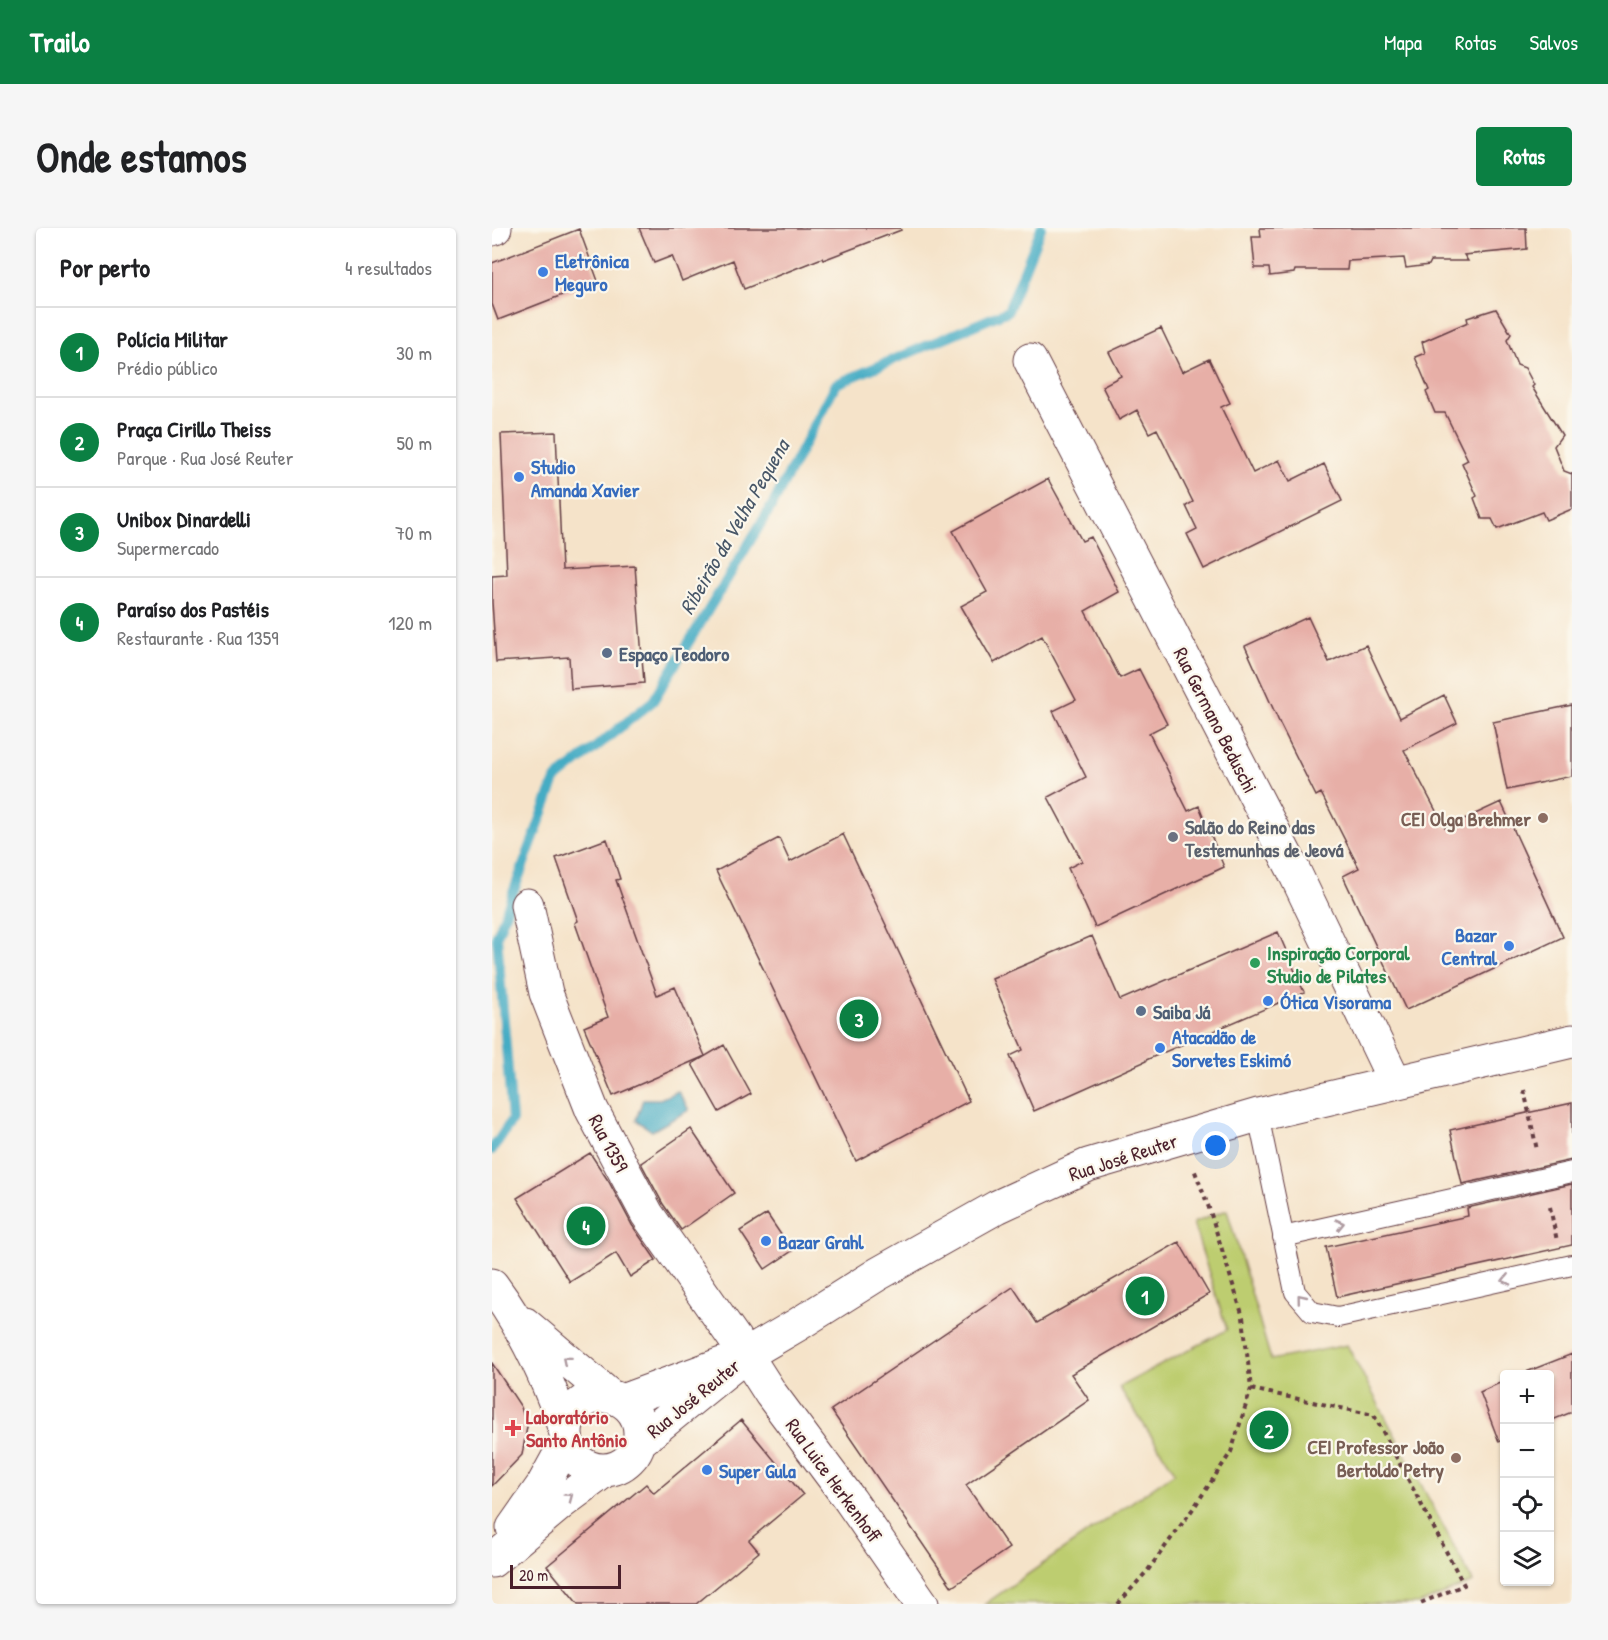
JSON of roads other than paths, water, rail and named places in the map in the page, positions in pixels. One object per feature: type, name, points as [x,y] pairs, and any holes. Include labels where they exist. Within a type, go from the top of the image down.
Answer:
[{"type":"main road","name":"Rua Germano Beduschi","points":[[1030,360],[1293,869],[1395,1083]]},
{"type":"main road","name":"Rua 1359","points":[[527,905],[546,993],[592,1110],[646,1214],[746,1355]]},
{"type":"main road","name":"Rua José Reuter","points":[[639,1442],[746,1355],[878,1274],[997,1207],[1088,1165],[1258,1115],[1572,1041]]},
{"type":"main road","points":[[501,1298],[546,1343],[631,1409],[637,1418],[640,1430],[639,1442],[628,1461],[617,1468],[604,1471],[580,1464],[571,1454],[549,1386],[501,1298]]},
{"type":"main road","name":"Rua José Reuter","points":[[616,1399],[746,1355]]},
{"type":"main road","name":"Rua Luice Herkenhoff","points":[[746,1355],[771,1394],[850,1500],[922,1604]]},
{"type":"main road","points":[[492,1560],[543,1485],[566,1436],[569,1417],[576,1407],[586,1399],[598,1396],[616,1399]]},
{"type":"main road","points":[[492,1560],[604,1471]]},
{"type":"lane","points":[[1258,1115],[1295,1292],[1312,1312],[1338,1317],[1572,1265]]},
{"type":"lane","points":[[1283,1237],[1572,1172]]},
{"type":"water","points":[[678,1091],[689,1110],[652,1131],[636,1120],[643,1099],[660,1099]]},
{"type":"waterway","name":"Ribeirão da Velha Pequena","points":[[492,1150],[512,1120],[497,936],[555,780],[653,701],[774,502],[836,384],[1008,311],[1041,228]]},
{"type":"place","name":"Eletrônica Meguro","points":[[543,272]]},
{"type":"place","name":"Studio Amanda Xavier","points":[[519,477]]},
{"type":"place","name":"Espaço Teodoro","points":[[607,653]]},
{"type":"place","name":"CEI Olga Brehmer","points":[[1543,818]]},
{"type":"place","name":"Salão do Reino das Testemunhas de Jeová","points":[[1173,837]]},
{"type":"place","name":"Bazar Central","points":[[1509,946]]},
{"type":"place","name":"Inspiração Corporal Studio de Pilates","points":[[1255,963]]},
{"type":"place","name":"Ótica Visorama","points":[[1268,1001]]},
{"type":"place","name":"Saiba Já","points":[[1141,1011]]},
{"type":"place","name":"Unibox Dinardelli","points":[[859,1019]]},
{"type":"place","name":"Atacadão de Sorvetes Eskimó","points":[[1160,1048]]},
{"type":"place","name":"Paraíso dos Pastéis","points":[[586,1226]]},
{"type":"place","name":"Bazar Grahl","points":[[766,1241]]},
{"type":"place","name":"Polícia Militar","points":[[1145,1296]]},
{"type":"place","name":"Laboratório Santo Antônio","points":[[513,1428]]},
{"type":"place","name":"Praça Cirillo Theiss","points":[[1269,1430]]},
{"type":"place","name":"CEI Professor João Bertoldo Petry","points":[[1456,1458]]},
{"type":"place","name":"Super Gula","points":[[707,1470]]}]
